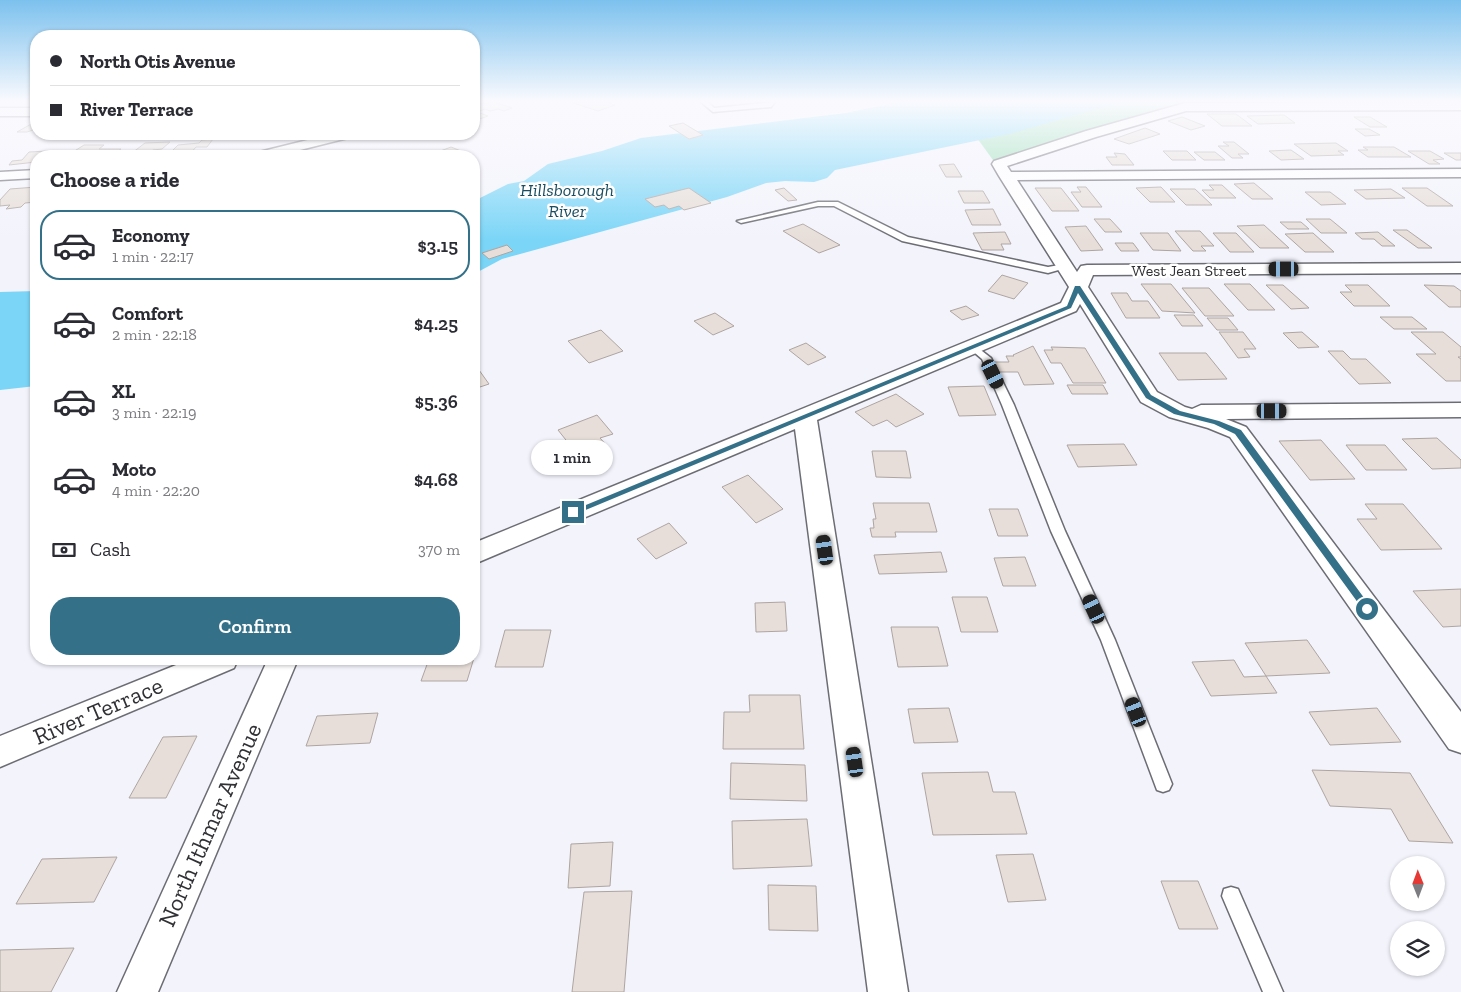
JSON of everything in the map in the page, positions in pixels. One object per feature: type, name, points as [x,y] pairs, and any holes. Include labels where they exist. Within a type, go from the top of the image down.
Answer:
[{"type":"street","points":[[1049,148],[1000,164],[1149,397],[1177,412],[1216,423],[1238,432],[1461,738]]},
{"type":"street","points":[[1006,176],[1461,173]]},
{"type":"street","points":[[0,176],[30,174]]},
{"type":"street","name":"West Jean Street","points":[[1078,288],[1087,270],[1461,268]]},
{"type":"street","points":[[480,552],[1069,307],[1078,288]]},
{"type":"street","points":[[1177,412],[1461,410]]},
{"type":"street","points":[[806,416],[888,992]]},
{"type":"street","name":"River Terrace","points":[[0,752],[209,665]]},
{"type":"street","name":"North Ithmar Avenue","points":[[137,992],[280,665]]},
{"type":"lane","points":[[741,221],[818,204],[835,204],[906,239],[1048,270],[1065,267]]},
{"type":"lane","points":[[973,347],[986,358],[1008,405],[1058,531],[1108,640],[1163,784]]},
{"type":"lane","points":[[1231,896],[1273,992]]},
{"type":"green space","points":[[984,148],[1034,148],[993,160]]},
{"type":"water","name":"Hillsborough River","points":[[610,148],[940,148],[835,170],[827,178],[814,182],[785,181],[766,183],[727,197],[502,259],[480,271],[480,198],[508,184],[524,181],[548,164]]},
{"type":"water","points":[[30,291],[30,387],[0,390],[0,292]]},
{"type":"building","points":[[79,148],[121,149],[119,150],[76,150]]},
{"type":"building","points":[[138,148],[163,148],[153,150],[136,150]]},
{"type":"building","points":[[175,148],[195,148],[193,150],[173,150]]},
{"type":"building","points":[[454,148],[458,150],[443,150]]},
{"type":"building","points":[[1221,148],[1242,148],[1249,154],[1238,154],[1243,158],[1232,158]]},
{"type":"building","points":[[1300,148],[1344,148],[1348,151],[1338,151],[1344,155],[1311,156]]},
{"type":"building","points":[[1365,148],[1396,148],[1411,157],[1368,157],[1358,150],[1368,150]]},
{"type":"building","points":[[1291,150],[1304,159],[1281,160],[1269,151]]},
{"type":"building","points":[[1163,151],[1187,151],[1196,160],[1172,160]]},
{"type":"building","points":[[1408,151],[1430,151],[1444,159],[1433,160],[1440,164],[1429,164]]},
{"type":"building","points":[[29,152],[30,163],[9,165],[12,161],[22,160]]},
{"type":"building","points":[[1194,152],[1215,152],[1225,160],[1204,160]]},
{"type":"building","points":[[1114,153],[1125,154],[1134,165],[1112,165],[1106,157],[1117,157]]},
{"type":"building","points":[[1444,153],[1461,153],[1461,160],[1456,160]]},
{"type":"building","points":[[954,164],[962,177],[946,177],[939,165]]},
{"type":"building","points":[[1254,183],[1273,199],[1252,199],[1234,184]]},
{"type":"building","points":[[1209,185],[1222,185],[1236,198],[1210,198],[1202,190],[1214,190]]},
{"type":"building","points":[[30,187],[30,203],[25,203],[21,207],[6,209],[10,205],[0,206],[0,200],[10,189]]},
{"type":"building","points":[[1077,187],[1086,187],[1102,207],[1082,207],[1071,192],[1081,192]]},
{"type":"building","points":[[1161,187],[1175,202],[1150,202],[1136,188]]},
{"type":"building","points":[[689,188],[711,203],[684,210],[679,206],[669,209],[664,205],[655,207],[645,199]]},
{"type":"building","points":[[784,188],[797,200],[788,201],[775,190]]},
{"type":"building","points":[[1035,188],[1061,188],[1079,211],[1052,211]]},
{"type":"building","points":[[1402,188],[1427,188],[1453,206],[1427,206]]},
{"type":"building","points":[[1170,189],[1195,189],[1212,205],[1186,205]]},
{"type":"building","points":[[1391,189],[1405,198],[1366,199],[1354,190]]},
{"type":"building","points":[[958,191],[983,191],[990,203],[964,203]]},
{"type":"building","points":[[1305,192],[1330,192],[1346,204],[1321,205]]},
{"type":"building","points":[[993,209],[1001,225],[972,225],[965,210]]},
{"type":"building","points":[[1094,219],[1110,219],[1122,232],[1105,232]]},
{"type":"building","points":[[1306,219],[1330,219],[1347,233],[1321,233]]},
{"type":"building","points":[[1280,222],[1301,222],[1309,229],[1288,229]]},
{"type":"building","points":[[803,224],[840,245],[819,253],[783,231]]},
{"type":"building","points":[[1264,225],[1289,248],[1260,248],[1237,226]]},
{"type":"building","points":[[1086,226],[1103,250],[1081,251],[1065,227]]},
{"type":"building","points":[[1393,230],[1407,230],[1432,248],[1418,248]]},
{"type":"building","points":[[1175,231],[1200,231],[1214,246],[1201,246],[1206,251],[1193,251]]},
{"type":"building","points":[[1005,232],[1011,244],[1001,244],[1004,250],[982,250],[973,233]]},
{"type":"building","points":[[1378,232],[1395,246],[1382,246],[1374,239],[1362,239],[1355,233]]},
{"type":"building","points":[[1140,233],[1168,233],[1181,251],[1153,250]]},
{"type":"building","points":[[1213,233],[1236,233],[1254,252],[1230,252]]},
{"type":"building","points":[[1313,233],[1334,252],[1305,252],[1285,234]]},
{"type":"building","points":[[1115,243],[1133,243],[1139,251],[1121,251]]},
{"type":"building","points":[[507,245],[513,251],[489,259],[482,253]]},
{"type":"building","points":[[1002,275],[1028,283],[1014,299],[988,291]]},
{"type":"building","points":[[1141,284],[1171,284],[1195,313],[1162,311]]},
{"type":"building","points":[[1224,284],[1250,284],[1275,310],[1248,310]]},
{"type":"building","points":[[1266,285],[1283,285],[1309,308],[1291,309]]},
{"type":"building","points":[[1345,285],[1368,285],[1390,306],[1354,306],[1340,292],[1352,292]]},
{"type":"building","points":[[1424,285],[1454,286],[1461,291],[1461,307],[1449,307]]},
{"type":"building","points":[[1182,288],[1209,288],[1234,316],[1205,316]]},
{"type":"building","points":[[1111,293],[1127,293],[1132,301],[1148,301],[1160,318],[1126,318]]},
{"type":"building","points":[[966,306],[979,315],[962,320],[950,311]]},
{"type":"building","points":[[715,313],[734,326],[713,335],[694,321]]},
{"type":"building","points":[[1174,315],[1194,315],[1203,326],[1182,326]]},
{"type":"building","points":[[1380,317],[1412,317],[1427,329],[1394,329]]},
{"type":"building","points":[[1207,318],[1228,318],[1238,330],[1217,330]]},
{"type":"building","points":[[601,330],[623,351],[589,363],[568,341]]},
{"type":"building","points":[[1219,332],[1243,332],[1256,349],[1244,349],[1250,357],[1238,358]]},
{"type":"building","points":[[1302,332],[1319,347],[1298,348],[1283,333]]},
{"type":"building","points":[[1411,332],[1443,332],[1461,347],[1461,357],[1458,357],[1461,359],[1461,381],[1446,381],[1416,354],[1436,354]]},
{"type":"building","points":[[806,343],[826,357],[808,365],[789,350]]},
{"type":"building","points":[[1033,346],[1054,384],[1024,385],[1018,372],[998,372],[993,362],[1009,362],[1006,356],[1014,356]]},
{"type":"building","points":[[1051,347],[1085,348],[1106,383],[1073,383],[1061,363],[1051,363],[1044,350],[1053,350]]},
{"type":"building","points":[[1328,351],[1343,351],[1351,359],[1366,359],[1391,383],[1359,384]]},
{"type":"building","points":[[1159,353],[1206,353],[1227,379],[1178,380]]},
{"type":"building","points":[[480,371],[489,384],[480,387]]},
{"type":"building","points":[[1067,385],[1103,385],[1108,394],[1072,394]]},
{"type":"building","points":[[984,386],[996,415],[959,416],[948,387]]},
{"type":"building","points":[[896,394],[924,414],[896,427],[887,420],[873,426],[855,412]]},
{"type":"building","points":[[597,415],[613,434],[600,438],[609,448],[581,459],[558,430]]},
{"type":"building","points":[[1437,438],[1461,460],[1461,468],[1432,469],[1402,439]]},
{"type":"building","points":[[1321,440],[1355,479],[1310,480],[1279,441]]},
{"type":"building","points":[[1124,444],[1137,465],[1078,467],[1067,445]]},
{"type":"building","points":[[1346,445],[1385,445],[1407,470],[1366,470]]},
{"type":"building","points":[[872,451],[906,451],[911,478],[876,477]]},
{"type":"building","points":[[748,475],[783,509],[756,523],[722,487]]},
{"type":"building","points":[[873,503],[929,503],[937,532],[895,532],[896,537],[872,537],[870,528],[874,528],[873,519],[876,519]]},
{"type":"building","points":[[1365,504],[1403,504],[1442,549],[1381,550],[1357,519],[1377,519]]},
{"type":"building","points":[[989,509],[1018,509],[1028,536],[998,536]]},
{"type":"building","points":[[669,523],[687,543],[656,559],[637,539]]},
{"type":"building","points":[[941,552],[947,572],[879,574],[874,555]]},
{"type":"building","points":[[1025,557],[1036,586],[1003,586],[994,558]]},
{"type":"building","points":[[1461,589],[1461,626],[1443,627],[1413,591]]},
{"type":"building","points":[[952,597],[987,597],[998,632],[961,632]]},
{"type":"building","points":[[785,602],[787,631],[756,632],[755,603]]},
{"type":"building","points":[[891,627],[938,627],[948,666],[898,667]]},
{"type":"building","points":[[505,630],[551,630],[543,667],[495,667]]},
{"type":"building","points":[[1307,640],[1330,673],[1266,676],[1245,643]]},
{"type":"building","points":[[1234,660],[1244,677],[1266,676],[1277,693],[1211,696],[1192,662]]},
{"type":"building","points":[[427,665],[472,665],[467,681],[421,681]]},
{"type":"building","points":[[749,695],[800,695],[804,749],[723,749],[724,712],[750,712]]},
{"type":"building","points":[[949,708],[958,742],[914,743],[908,709]]},
{"type":"building","points":[[1377,708],[1401,742],[1330,745],[1309,712]]},
{"type":"building","points":[[378,713],[370,743],[306,746],[317,716]]},
{"type":"building","points":[[197,736],[166,798],[129,798],[163,737]]},
{"type":"building","points":[[731,763],[805,765],[807,801],[730,799]]},
{"type":"building","points":[[1312,770],[1410,773],[1453,843],[1409,841],[1391,809],[1330,806]]},
{"type":"building","points":[[988,772],[993,792],[1015,792],[1027,834],[933,835],[922,773]]},
{"type":"building","points":[[807,819],[812,866],[733,869],[732,821]]},
{"type":"building","points":[[613,842],[610,886],[568,888],[571,844]]},
{"type":"building","points":[[1033,854],[1046,900],[1008,902],[996,855]]},
{"type":"building","points":[[117,857],[94,902],[16,904],[42,859]]},
{"type":"building","points":[[1161,881],[1198,881],[1218,929],[1179,929]]},
{"type":"building","points":[[768,885],[816,886],[818,931],[769,930]]},
{"type":"building","points":[[632,891],[624,992],[572,992],[584,892]]},
{"type":"building","points":[[74,948],[51,992],[0,992],[0,950]]},
{"type":"route","points":[[573,512],[1069,307],[1078,288],[1149,397],[1177,412],[1216,423],[1238,432],[1367,609]]}]
